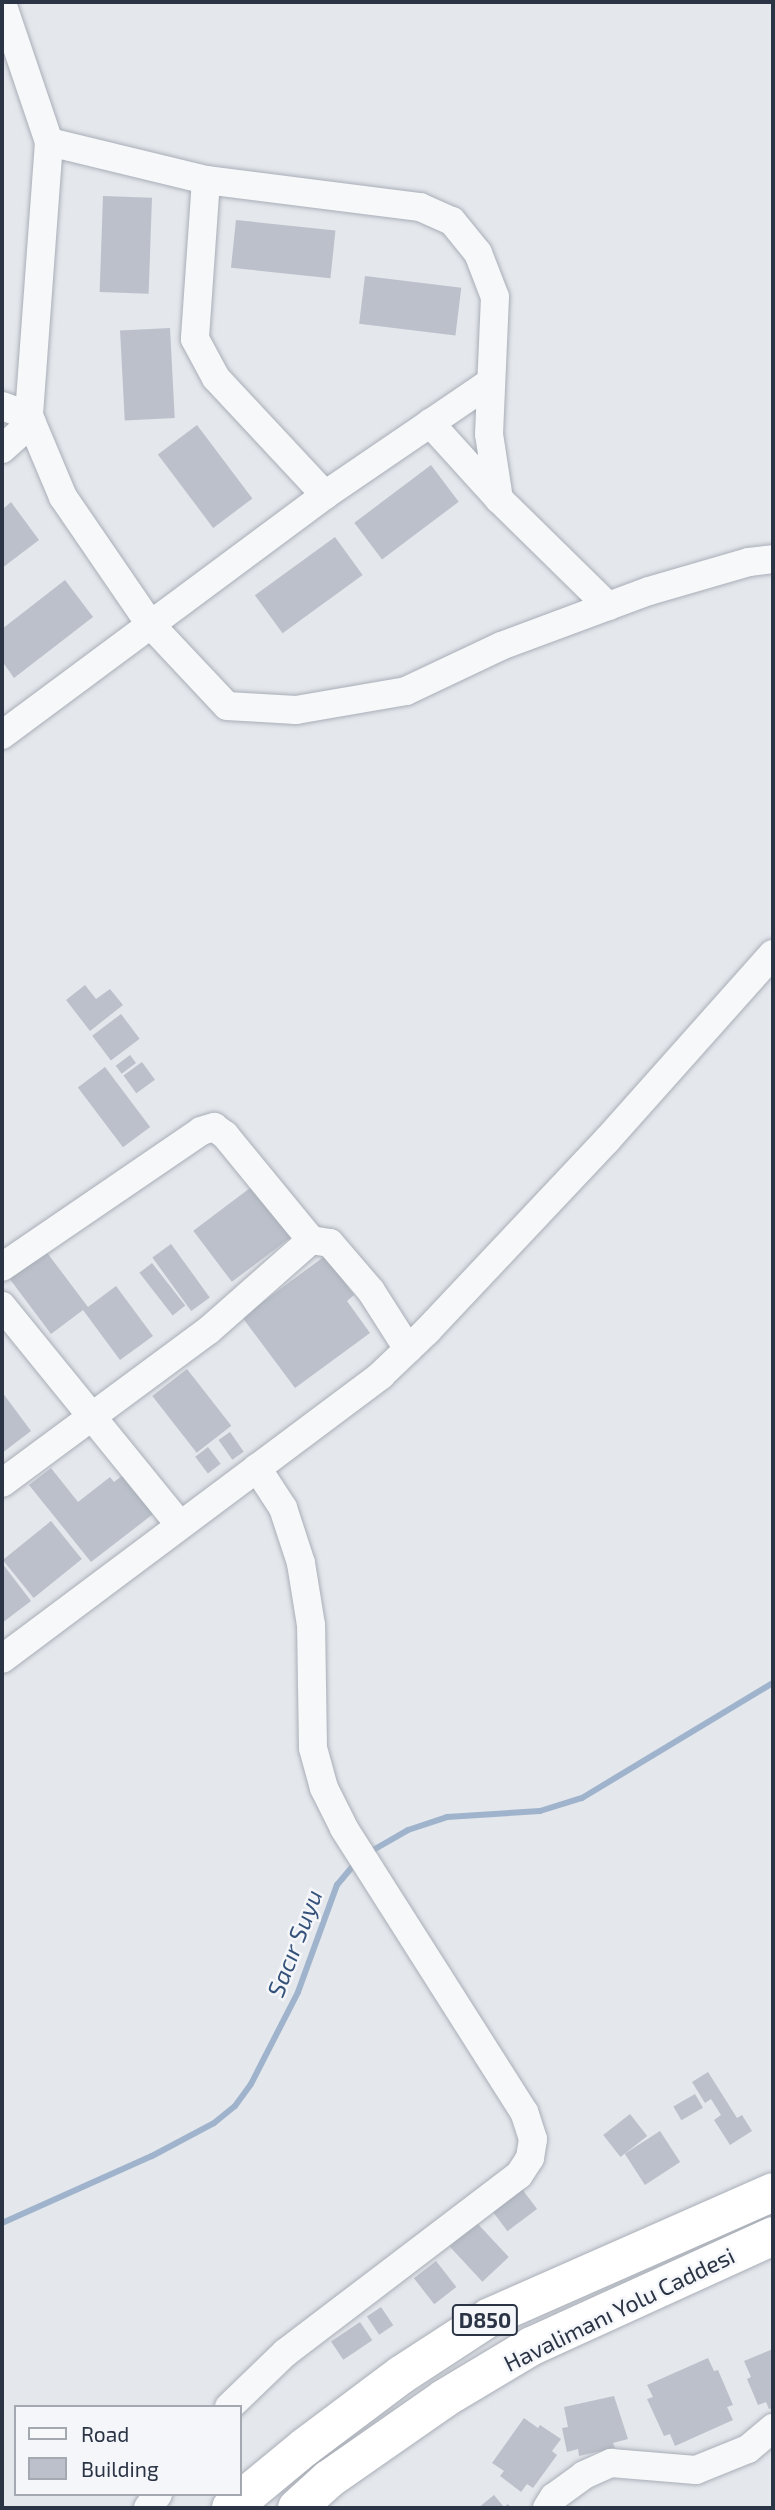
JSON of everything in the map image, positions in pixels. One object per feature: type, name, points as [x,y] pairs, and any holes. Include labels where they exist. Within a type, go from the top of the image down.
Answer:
[{"type":"highway","name":"Havalimanı Yolu Caddesi","points":[[231,2508],[305,2447],[401,2375],[490,2317],[773,2192]]},
{"type":"highway","name":"Havalimanı Yolu Caddesi","points":[[297,2508],[329,2479],[445,2398],[532,2346],[773,2236]]},
{"type":"street","points":[[2,4],[49,142],[30,419],[63,497],[150,625],[227,706],[296,710],[406,691],[501,646],[608,606],[748,562],[773,559]]},
{"type":"street","points":[[49,142],[206,180],[420,207],[452,221],[478,253],[495,297],[495,344],[489,383],[489,434],[499,499]]},
{"type":"street","points":[[206,180],[195,338],[216,378],[325,495]]},
{"type":"street","points":[[2,736],[325,495],[489,383]]},
{"type":"street","points":[[2,406],[30,419]]},
{"type":"street","points":[[2,449],[30,419]]},
{"type":"street","points":[[430,424],[499,499],[608,606]]},
{"type":"street","points":[[2,1659],[381,1375],[607,1140],[772,957]]},
{"type":"street","points":[[2,1267],[201,1131],[214,1127],[225,1135],[312,1240],[330,1242],[370,1291],[408,1349]]},
{"type":"street","points":[[2,1483],[209,1329],[312,1240]]},
{"type":"street","points":[[2,1306],[90,1418],[179,1524]]},
{"type":"street","points":[[231,2405],[285,2353],[519,2175],[530,2158],[533,2139],[528,2120],[344,1828],[324,1788],[313,1748],[311,1625],[298,1547],[283,1508],[257,1468]]},
{"type":"street","points":[[547,2508],[554,2497],[584,2475],[611,2463],[696,2470],[748,2449],[773,2428]]},
{"type":"building","points":[[103,196],[152,198],[149,294],[100,292]]},
{"type":"building","points":[[236,220],[335,230],[330,278],[231,268]]},
{"type":"building","points":[[365,276],[461,288],[455,335],[359,324]]},
{"type":"building","points":[[170,328],[175,418],[125,420],[120,331]]},
{"type":"building","points":[[197,425],[252,498],[213,528],[158,454]]},
{"type":"building","points":[[431,465],[459,502],[382,560],[354,523]]},
{"type":"building","points":[[11,502],[39,540],[2,568],[2,510]]},
{"type":"building","points":[[335,537],[363,575],[283,633],[255,595]]},
{"type":"building","points":[[65,580],[93,617],[14,678],[2,661],[2,629]]},
{"type":"building","points":[[85,985],[96,999],[110,989],[123,1005],[90,1031],[66,1000]]},
{"type":"building","points":[[121,1014],[140,1039],[111,1060],[92,1036]]},
{"type":"building","points":[[130,1055],[136,1063],[122,1074],[116,1066]]},
{"type":"building","points":[[142,1062],[155,1080],[136,1093],[123,1076]]},
{"type":"building","points":[[105,1067],[150,1127],[123,1147],[78,1087]]},
{"type":"building","points":[[258,1182],[297,1233],[232,1282],[193,1231]]},
{"type":"building","points":[[171,1244],[210,1297],[191,1311],[152,1258]]},
{"type":"building","points":[[45,1250],[88,1307],[116,1286],[153,1336],[120,1360],[83,1310],[51,1334],[9,1278]]},
{"type":"building","points":[[325,1256],[354,1295],[347,1301],[370,1333],[295,1388],[242,1317]]},
{"type":"building","points":[[152,1263],[185,1306],[173,1315],[139,1273]]},
{"type":"building","points":[[187,1369],[231,1426],[197,1453],[152,1396]]},
{"type":"building","points":[[2,1392],[31,1431],[2,1453]]},
{"type":"building","points":[[230,1432],[244,1452],[232,1460],[219,1440]]},
{"type":"building","points":[[208,1447],[221,1464],[208,1473],[195,1457]]},
{"type":"building","points":[[51,1468],[78,1502],[110,1477],[114,1482],[127,1472],[157,1511],[91,1562],[29,1485]]},
{"type":"building","points":[[51,1521],[82,1559],[34,1598],[3,1560]]},
{"type":"building","points":[[2,1563],[31,1601],[2,1623]]},
{"type":"building","points":[[708,2072],[737,2118],[742,2115],[752,2131],[730,2145],[714,2120],[721,2115],[711,2099],[705,2103],[692,2082]]},
{"type":"building","points":[[695,2094],[703,2108],[681,2120],[673,2106]]},
{"type":"building","points":[[630,2114],[647,2136],[620,2157],[603,2135]]},
{"type":"building","points":[[660,2131],[680,2162],[645,2185],[625,2154]]},
{"type":"building","points":[[519,2185],[537,2209],[508,2231],[489,2207]]},
{"type":"building","points":[[476,2222],[509,2257],[482,2282],[450,2247]]},
{"type":"building","points":[[436,2261],[456,2287],[434,2304],[414,2278]]},
{"type":"building","points":[[381,2307],[393,2325],[379,2335],[367,2317]]},
{"type":"building","points":[[360,2322],[372,2340],[343,2360],[331,2342]]},
{"type":"building","points":[[773,2349],[773,2408],[769,2409],[766,2402],[758,2405],[747,2379],[751,2377],[744,2361]]},
{"type":"building","points":[[708,2358],[714,2371],[718,2370],[733,2405],[727,2407],[733,2420],[675,2446],[670,2434],[664,2436],[647,2399],[653,2397],[647,2385]]},
{"type":"building","points":[[614,2396],[628,2439],[613,2443],[615,2448],[579,2456],[578,2449],[567,2452],[562,2428],[568,2427],[564,2407]]},
{"type":"building","points":[[524,2418],[561,2439],[552,2451],[557,2455],[533,2488],[527,2484],[521,2492],[500,2476],[504,2471],[492,2463]]},
{"type":"building","points":[[494,2495],[504,2507],[508,2504],[511,2508],[478,2508]]},
{"type":"waterway","name":"Sacır Suyu","points":[[368,1853],[408,1830],[447,1817],[540,1811],[582,1798],[773,1683]]},
{"type":"waterway","name":"Sacır Suyu","points":[[2,2223],[152,2156],[214,2123],[235,2106],[251,2084],[298,1992],[337,1885],[356,1862]]}]
